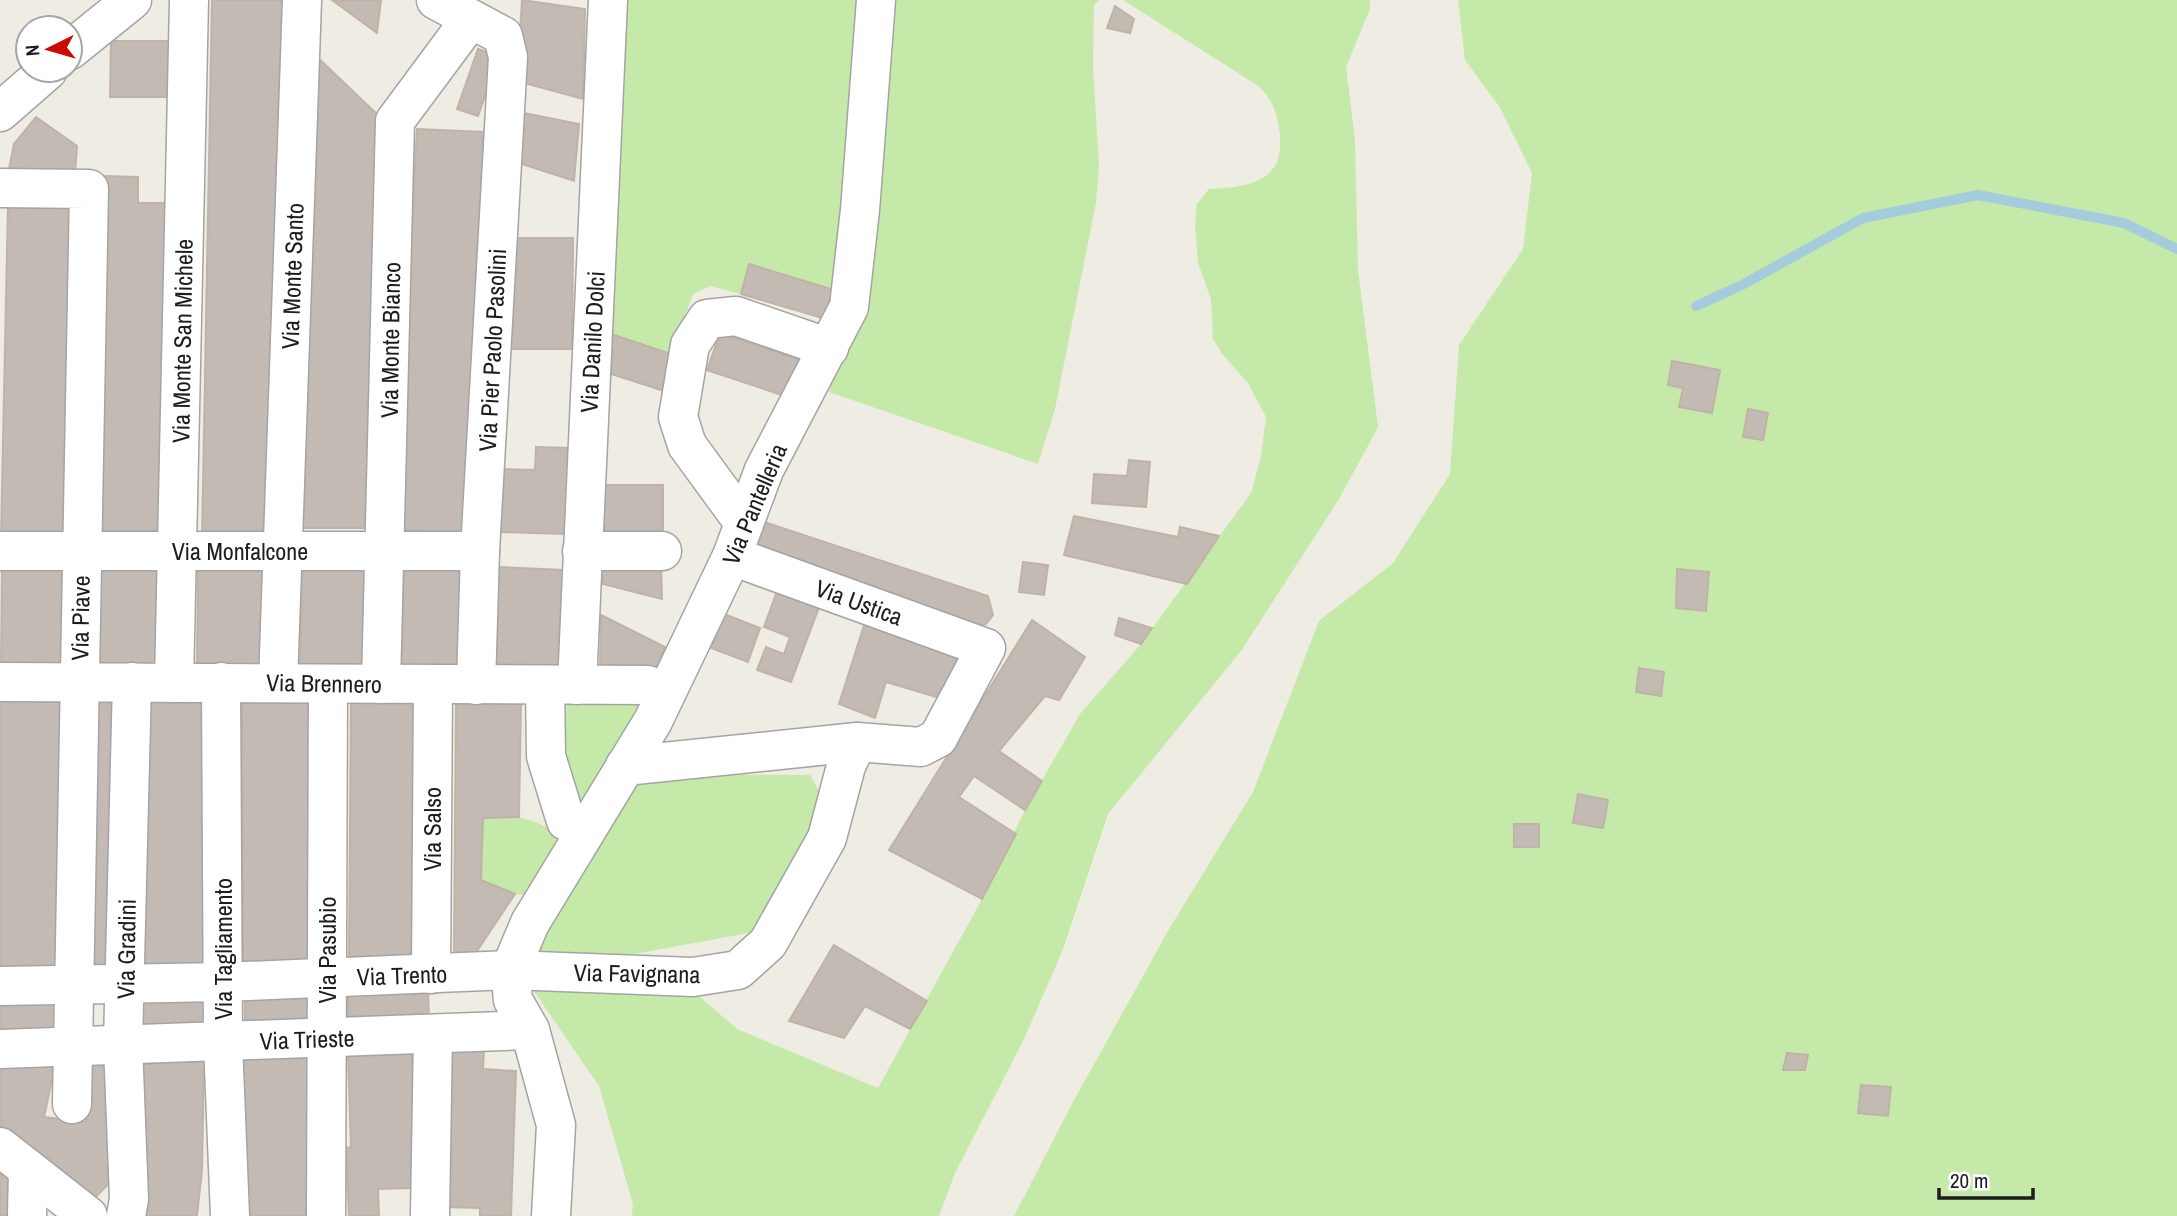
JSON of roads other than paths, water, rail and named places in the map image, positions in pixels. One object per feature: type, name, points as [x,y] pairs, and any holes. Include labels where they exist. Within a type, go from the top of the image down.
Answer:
[{"type":"street","points":[[84,28],[132,0]]},
{"type":"street","name":"Via Monte San Michele","points":[[174,683],[189,0]]},
{"type":"street","name":"Via Monte Santo","points":[[278,683],[302,0]]},
{"type":"street","points":[[436,0],[485,16]]},
{"type":"street","name":"Via Danilo Dolci","points":[[586,830],[566,821],[546,757],[561,685],[582,551],[608,0]]},
{"type":"street","name":"Via Pantelleria","points":[[510,970],[530,923],[653,721],[738,539],[764,470],[849,307],[860,210],[876,0]]},
{"type":"street","name":"Via Monte Bianco","points":[[382,684],[395,121],[485,16]]},
{"type":"street","name":"Via Pier Paolo Pasolini","points":[[476,685],[480,551],[508,57],[503,36],[485,16]]},
{"type":"street","points":[[0,111],[31,84]]},
{"type":"street","name":"Via Piave","points":[[0,188],[89,189],[80,551],[72,1104]]},
{"type":"street","points":[[738,539],[687,445],[678,417],[690,345],[707,319],[736,316],[829,348]]},
{"type":"street","name":"Via Ustica","points":[[738,539],[986,648],[938,738],[921,747],[857,742]]},
{"type":"street","name":"Via Monfalcone","points":[[0,551],[480,551]]},
{"type":"street","points":[[582,551],[662,551]]},
{"type":"street","name":"Via Brennero","points":[[0,682],[648,685]]},
{"type":"street","name":"Via Gradini","points":[[127,1216],[129,1199],[123,1044],[132,682]]},
{"type":"street","name":"Via Tagliamento","points":[[221,682],[223,1043],[230,1216]]},
{"type":"street","name":"Via Pasubio","points":[[326,1216],[328,684]]},
{"type":"street","name":"Via Salso","points":[[431,974],[433,684]]},
{"type":"street","points":[[625,766],[857,742]]},
{"type":"street","name":"Via Favignana","points":[[510,970],[693,977],[738,970],[768,943],[827,838],[846,766],[857,742]]},
{"type":"street","points":[[510,970],[513,1000],[530,1030],[556,1125],[551,1216]]},
{"type":"street","name":"Via Trento","points":[[0,986],[223,982],[510,970]]},
{"type":"street","name":"Via Trieste","points":[[0,1049],[530,1030]]},
{"type":"street","points":[[429,1215],[433,1034]]},
{"type":"street","points":[[14,1158],[27,1216]]},
{"type":"street","points":[[14,1158],[88,1216]]},
{"type":"waterway","points":[[1696,306],[1742,285],[1863,218],[1978,195],[2124,223],[2177,249]]}]
